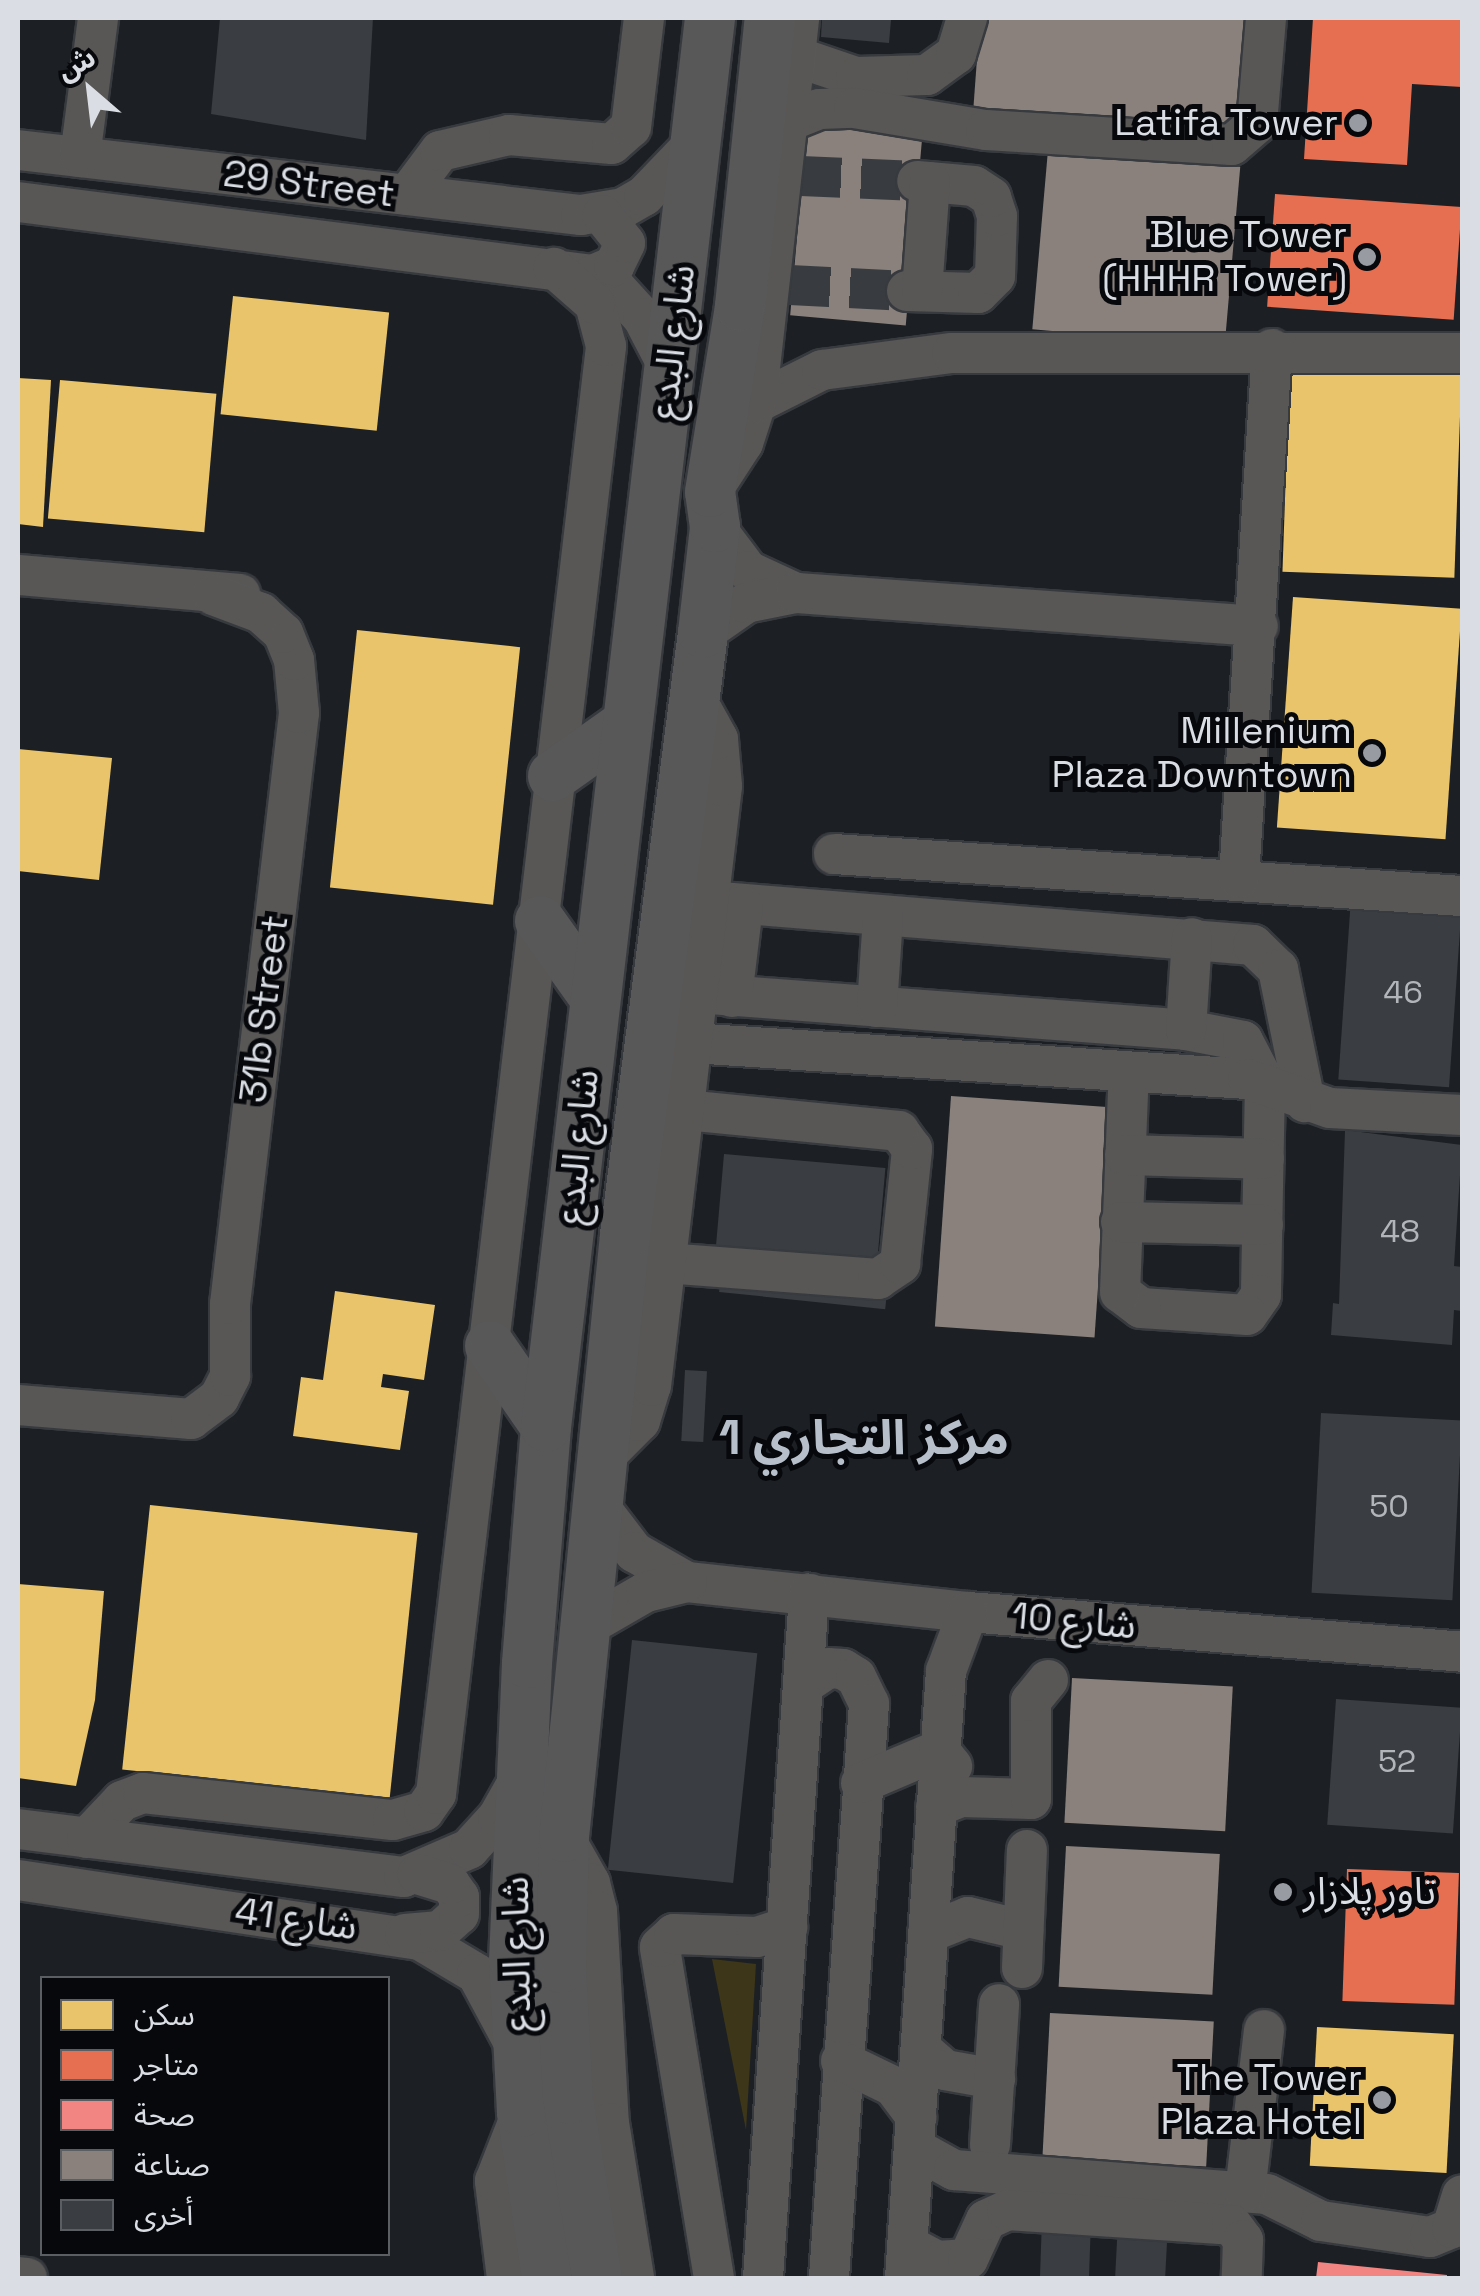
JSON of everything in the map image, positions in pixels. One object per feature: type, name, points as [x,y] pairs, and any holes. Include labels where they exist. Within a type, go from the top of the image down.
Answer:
[{"type":"main road","name":"شارع البدع","points":[[547,2278],[522,2112],[518,2052],[520,1778],[546,1428],[625,725],[651,554],[668,366],[710,18]]},
{"type":"main road","name":"شارع البدع","points":[[596,2278],[568,2099],[561,1968],[564,1837],[713,510],[740,306],[788,30]]},
{"type":"main road","points":[[651,554],[668,554],[680,564],[678,668],[692,687]]},
{"type":"main road","points":[[552,776],[625,725]]},
{"type":"main road","points":[[540,921],[595,998]]},
{"type":"main road","points":[[490,1346],[546,1428]]},
{"type":"street","points":[[80,157],[98,18]]},
{"type":"street","points":[[407,195],[440,151],[509,135],[612,144],[631,128],[644,18]]},
{"type":"street","points":[[788,30],[856,77],[927,75],[956,54],[967,18]]},
{"type":"street","points":[[788,122],[820,110],[854,108],[968,128],[1232,144],[1257,123],[1266,18]]},
{"type":"street","points":[[788,30],[792,176],[780,284],[765,329],[756,402],[744,443],[713,510],[748,570],[796,593]]},
{"type":"street","points":[[574,271],[614,266],[625,243],[602,215],[660,185],[696,142]]},
{"type":"street","name":"29 Street","points":[[18,150],[602,215]]},
{"type":"street","points":[[924,182],[974,186],[991,197],[997,216],[995,276],[978,293],[914,291],[924,182]]},
{"type":"street","name":"29 Street","points":[[18,202],[574,271]]},
{"type":"street","points":[[574,271],[613,285],[644,318],[668,366]]},
{"type":"street","points":[[87,1838],[122,1802],[143,1793],[394,1820],[414,1817],[431,1804],[490,1346],[540,921],[552,776],[606,346],[595,304],[574,271]]},
{"type":"street","points":[[765,329],[800,361],[822,370]]},
{"type":"street","points":[[756,402],[822,370],[952,352],[1272,348],[1462,353]]},
{"type":"street","points":[[1239,878],[1258,626],[1272,348]]},
{"type":"street","name":"31b Street","points":[[18,575],[213,595],[265,595],[299,615],[314,652],[299,713],[230,1304],[214,1366],[198,1389],[176,1404],[124,1417],[18,1405]]},
{"type":"street","points":[[702,633],[756,599],[796,593],[1258,626]]},
{"type":"street","points":[[601,1482],[649,1399],[691,1043],[714,995],[725,903],[722,770],[712,724],[692,687]]},
{"type":"street","points":[[834,854],[1239,878],[1462,896]]},
{"type":"street","points":[[725,903],[1192,938],[1253,946],[1278,969],[1305,1102]]},
{"type":"street","points":[[877,1007],[883,916]]},
{"type":"street","points":[[1186,1030],[1192,938]]},
{"type":"street","points":[[714,995],[1186,1030],[1242,1041],[1265,1083],[1264,1159],[1260,1304],[1238,1316],[1141,1308],[1125,1300],[1118,1283],[1129,1072]]},
{"type":"street","points":[[691,1043],[1265,1083],[1305,1102],[1462,1115]]},
{"type":"street","points":[[666,1262],[878,1279],[900,1264],[912,1149],[905,1136],[683,1110]]},
{"type":"street","points":[[1125,1155],[1264,1159]]},
{"type":"street","points":[[1121,1222],[1262,1225]]},
{"type":"street","name":"شارع 10","points":[[601,1482],[634,1552],[687,1582]]},
{"type":"street","name":"شارع 10","points":[[588,1626],[636,1597],[687,1582],[968,1612],[1462,1652]]},
{"type":"street","points":[[763,2278],[809,1594]]},
{"type":"street","points":[[968,1612],[946,1671],[906,2262],[968,2259],[986,2220],[1006,2210],[1232,2225],[1243,2240],[1242,2278]]},
{"type":"street","points":[[803,1684],[828,1668],[843,1669],[866,1689],[829,2278]]},
{"type":"street","points":[[936,1808],[962,1797],[1028,1802],[1033,1765],[1031,1700],[1048,1680]]},
{"type":"street","points":[[939,1750],[969,1774],[1002,1777],[1033,1765]]},
{"type":"street","points":[[861,1783],[939,1750]]},
{"type":"street","name":"شارع 41","points":[[18,1828],[372,1875],[418,1874],[451,1861],[485,1834],[520,1778]]},
{"type":"street","name":"شارع البدع","points":[[564,1837],[590,1884],[597,1910],[609,2123],[634,2278]]},
{"type":"street","points":[[1023,1931],[1027,1850]]},
{"type":"street","points":[[932,1872],[1023,1931]]},
{"type":"street","points":[[401,1934],[440,1931],[459,1914],[459,1898],[450,1884],[418,1874]]},
{"type":"street","name":"شارع 41","points":[[18,1880],[401,1934],[442,1948],[476,1974],[518,2052]]},
{"type":"street","points":[[928,1932],[968,1917],[1023,1931]]},
{"type":"street","points":[[714,2278],[660,1947],[674,1934],[756,1937],[787,1927]]},
{"type":"street","points":[[990,2145],[1000,2004]]},
{"type":"street","points":[[1244,2192],[1264,2030]]},
{"type":"street","points":[[920,2048],[946,2070],[994,2089]]},
{"type":"street","points":[[841,2061],[893,2086],[916,2123],[954,2170],[1244,2192],[1281,2198],[1321,2221],[1430,2236],[1452,2228],[1462,2196]]},
{"type":"street","points":[[916,2123],[945,2095],[994,2089]]},
{"type":"street","points":[[507,2278],[495,2181],[522,2112]]},
{"type":"street","points":[[18,2277],[27,2278]]},
{"type":"shaded area","points":[[712,1959],[756,1964],[746,2130]]},
{"type":"building: سكن","points":[[233,296],[389,312],[377,431],[221,414]]},
{"type":"building: سكن","points":[[1290,356],[1462,362],[1454,578],[1282,572]]},
{"type":"building: سكن","points":[[18,378],[51,380],[43,527],[18,524]]},
{"type":"building: سكن","points":[[60,380],[216,394],[204,532],[48,518]]},
{"type":"building: سكن","name":"Millenium Plaza Downtown","points":[[1293,597],[1462,609],[1445,839],[1277,827]]},
{"type":"building: سكن","points":[[357,630],[520,647],[493,905],[330,888]]},
{"type":"building: سكن","points":[[18,749],[112,758],[99,880],[18,871]]},
{"type":"building: سكن","points":[[335,1291],[435,1305],[424,1380],[383,1374],[381,1387],[409,1391],[400,1450],[293,1436],[301,1377],[323,1380]]},
{"type":"building: سكن","points":[[150,1505],[418,1533],[390,1798],[122,1770]]},
{"type":"building: سكن","points":[[18,1584],[104,1591],[95,1700],[76,1786],[18,1778]]},
{"type":"building: سكن","name":"The Tower Plaza Hotel","points":[[1317,2027],[1454,2034],[1447,2173],[1310,2166]]},
{"type":"building: متاجر","name":"Latifa Tower","points":[[1313,18],[1462,18],[1462,87],[1412,84],[1407,165],[1304,159]]},
{"type":"building: متاجر","name":"Blue Tower (HHHR Tower)","points":[[1275,194],[1462,207],[1454,320],[1267,307]]},
{"type":"building: متاجر","points":[[1347,1869],[1459,1873],[1454,2005],[1342,2001]]},
{"type":"building: صحة","points":[[1318,2262],[1447,2275],[1447,2278],[1316,2278]]},
{"type":"building: صناعة","points":[[980,18],[1249,18],[1241,131],[973,113]]},
{"type":"building: صناعة","points":[[807,123],[923,133],[906,325],[790,315]]},
{"type":"building: صناعة","points":[[1048,150],[1240,167],[1225,346],[1032,329]]},
{"type":"building: صناعة","points":[[951,1096],[1111,1107],[1094,1338],[935,1326]]},
{"type":"building: صناعة","points":[[1072,1678],[1233,1686],[1225,1831],[1064,1823]]},
{"type":"building: صناعة","points":[[1066,1846],[1220,1854],[1212,1995],[1059,1987]]},
{"type":"building: صناعة","points":[[1050,2013],[1214,2022],[1206,2166],[1042,2158]]},
{"type":"building: أخرى","points":[[220,18],[373,18],[366,140],[211,114]]},
{"type":"building: أخرى","points":[[822,18],[891,20],[889,43],[821,37]]},
{"type":"building: أخرى","points":[[1351,898],[1462,906],[1449,1087],[1338,1080]]},
{"type":"building: أخرى","points":[[1345,1130],[1462,1145],[1454,1266],[1462,1267],[1462,1311],[1454,1310],[1452,1345],[1331,1335],[1333,1303],[1339,1304]]},
{"type":"building: أخرى","points":[[724,1154],[885,1168],[877,1264],[716,1250]]},
{"type":"building: أخرى","points":[[721,1274],[887,1291],[885,1309],[719,1292]]},
{"type":"building: أخرى","points":[[685,1370],[707,1371],[703,1442],[681,1441]]},
{"type":"building: أخرى","points":[[1321,1413],[1462,1420],[1452,1600],[1312,1593]]},
{"type":"building: أخرى","points":[[632,1640],[757,1653],[733,1883],[608,1870]]},
{"type":"building: أخرى","points":[[1336,1699],[1462,1708],[1453,1833],[1327,1825]]},
{"type":"building: أخرى","points":[[1042,2219],[1091,2221],[1089,2278],[1040,2278]]},
{"type":"building: أخرى","points":[[1118,2222],[1168,2225],[1165,2278],[1115,2278]]},
{"type":"tunnel","points":[[801,176],[917,181]]},
{"type":"tunnel","points":[[790,285],[907,291]]},
{"type":"place","name":"Latifa Tower","points":[[1358,123]]},
{"type":"place","name":"Blue Tower (HHHR Tower)","points":[[1367,257]]},
{"type":"place","name":"Millenium Plaza Downtown","points":[[1372,753]]},
{"type":"place","name":"تاور پلازار","points":[[1283,1892]]},
{"type":"place","name":"The Tower Plaza Hotel","points":[[1382,2100]]},
{"type":"district","name":"مركز التجاري 1","points":[[864,1438]]}]
